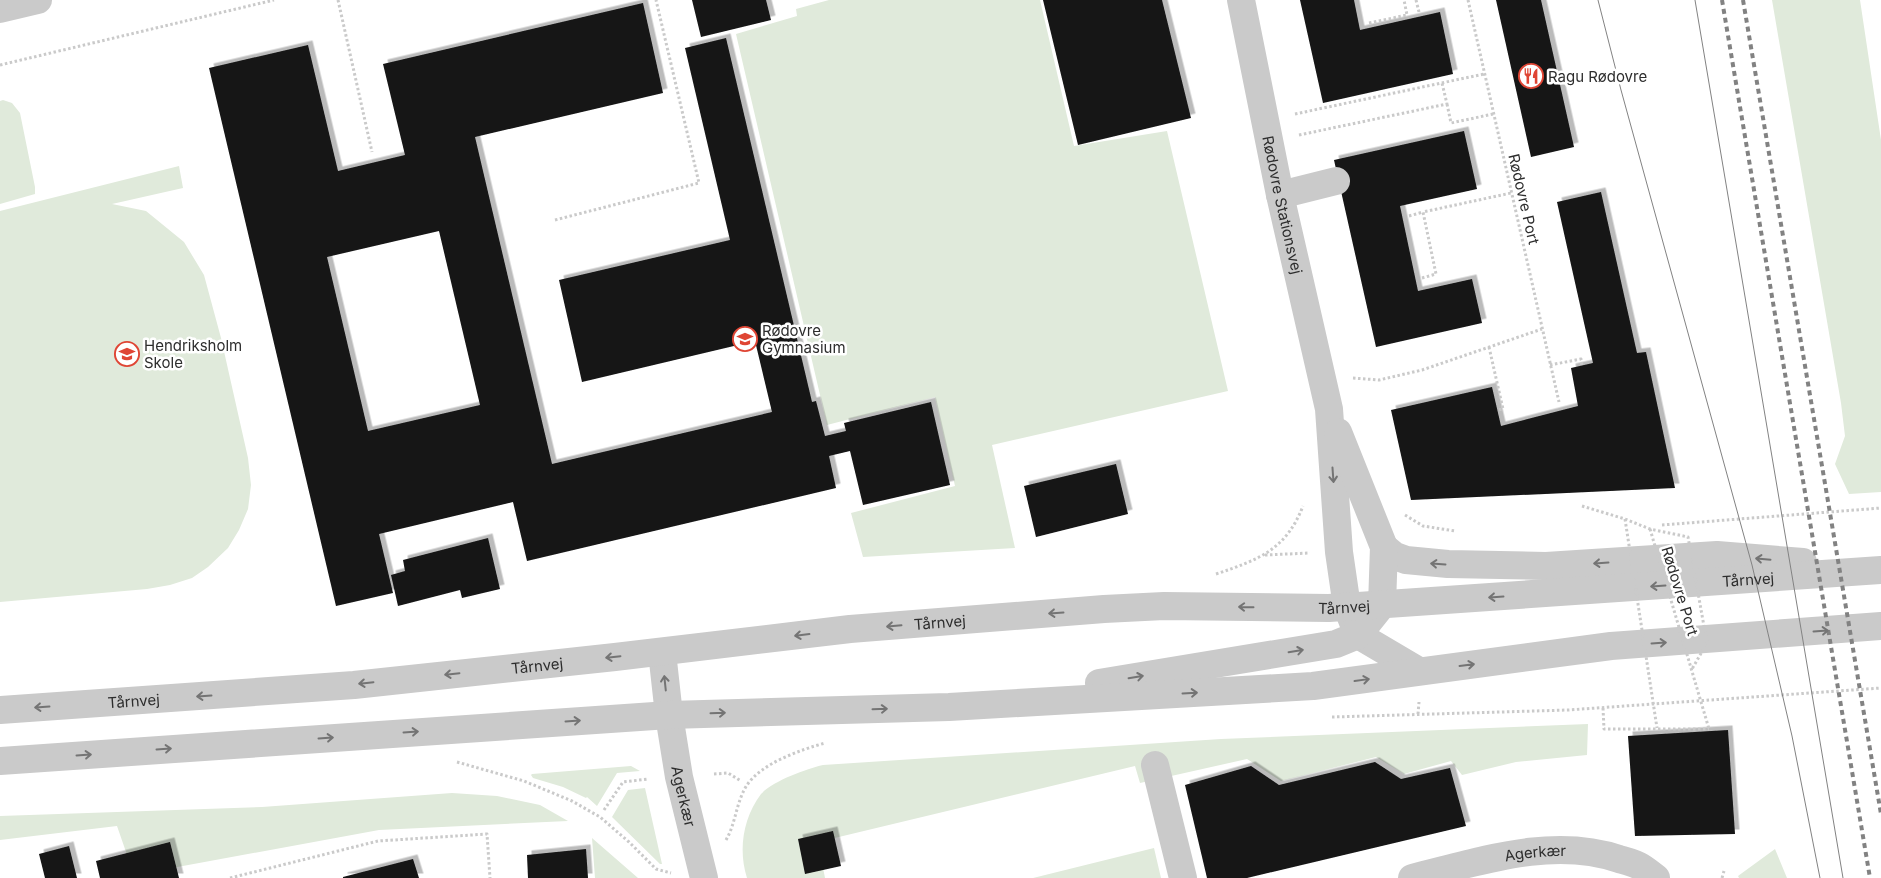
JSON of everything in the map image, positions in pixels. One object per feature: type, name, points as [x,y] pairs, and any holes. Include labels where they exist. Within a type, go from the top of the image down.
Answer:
[{"type":"street","points":[[0,9],[38,0]]},
{"type":"street","name":"Rødovre Stationsvej","points":[[1241,0],[1280,195],[1329,408],[1384,548]]},
{"type":"street","points":[[1280,195],[1336,182]]},
{"type":"street","name":"Rødovre Stationsvej","points":[[1329,408],[1339,552],[1347,607],[1358,635]]},
{"type":"street","points":[[1384,548],[1395,556],[1406,560],[1448,564],[1546,566],[1717,555],[1881,569]]},
{"type":"street","points":[[949,707],[1336,644],[1358,635],[1382,605],[1384,548]]},
{"type":"street","name":"Tårnvej","points":[[0,710],[354,685],[662,652],[850,629],[1104,609],[1164,606],[1347,607],[1881,569]]},
{"type":"street","points":[[0,761],[669,714],[949,707],[1313,686],[1610,646],[1881,626]]},
{"type":"street","points":[[1358,635],[1419,671]]},
{"type":"street","name":"Agerkær","points":[[662,652],[679,777],[704,878]]},
{"type":"street","points":[[1154,765],[1183,878]]},
{"type":"street","name":"Agerkær","points":[[1412,878],[1499,857],[1560,850],[1585,850],[1613,857],[1640,866],[1656,878]]},
{"type":"path","points":[[0,65],[274,0]]},
{"type":"path","points":[[338,0],[372,152]]},
{"type":"path","points":[[555,220],[699,183],[656,0]]},
{"type":"path","points":[[1369,24],[1407,15],[1404,0]]},
{"type":"path","points":[[1416,0],[1419,12]]},
{"type":"path","name":"Rødovre Port","points":[[1468,0],[1559,402]]},
{"type":"path","points":[[1265,120],[1484,74]]},
{"type":"path","points":[[1442,83],[1451,122],[1493,114]]},
{"type":"path","points":[[1328,129],[1447,104]]},
{"type":"path","points":[[1409,216],[1511,193]]},
{"type":"path","points":[[1422,278],[1436,274],[1423,212]]},
{"type":"path","points":[[1380,380],[1422,370],[1542,329]]},
{"type":"path","points":[[1489,347],[1503,409],[1497,410]]},
{"type":"path","points":[[1550,365],[1581,359],[1582,366]]},
{"type":"path","points":[[1212,575],[1249,563],[1266,555],[1281,543],[1297,522],[1304,503]]},
{"type":"path","name":"Rødovre Port","points":[[1582,506],[1650,529],[1709,729],[1657,728]]},
{"type":"path","points":[[1620,528],[1881,508]]},
{"type":"path","points":[[1603,708],[1604,729],[1657,728],[1624,519]]},
{"type":"path","points":[[1650,529],[1688,537],[1707,643],[1692,670]]},
{"type":"path","points":[[1328,717],[1603,708],[1881,688]]},
{"type":"path","points":[[725,843],[735,812],[747,785],[766,767],[796,751],[835,740]]},
{"type":"path","points":[[448,759],[524,781],[572,801],[600,817],[656,869],[674,874]]},
{"type":"path","points":[[714,774],[728,773],[741,781]]},
{"type":"path","points":[[604,810],[623,782],[679,777]]},
{"type":"path","points":[[230,878],[378,841],[487,834],[490,878]]},
{"type":"path","points":[[1722,878],[1724,871]]},
{"type":"green space","points":[[829,0],[1040,0],[1074,146],[1167,131],[1228,391],[992,445],[1015,548],[863,557],[851,513],[955,486],[935,397],[827,425],[736,34],[797,16],[796,9]]},
{"type":"green space","points":[[1772,0],[1860,0],[1881,140],[1881,492],[1849,494],[1835,464],[1845,436],[1841,403]]},
{"type":"green space","points":[[0,101],[12,103],[20,113],[35,194],[0,204]]},
{"type":"green space","points":[[179,166],[183,188],[112,204],[146,211],[184,242],[204,275],[221,338],[248,458],[251,485],[248,509],[239,530],[228,548],[208,567],[192,578],[170,585],[147,589],[0,602],[0,211]]},
{"type":"green space","points":[[1588,724],[1587,755],[1516,762],[1462,775],[1451,761],[1404,774],[1376,757],[1281,781],[1247,759],[1140,783],[1135,766],[818,842],[825,878],[747,878],[744,867],[743,845],[746,824],[761,794],[781,780],[823,765],[1221,739]]},
{"type":"green space","points":[[631,766],[640,771],[617,773],[597,806],[587,797],[533,778],[531,775],[532,774]]},
{"type":"green space","points":[[645,788],[662,864],[612,817],[628,790]]},
{"type":"green space","points":[[452,793],[497,796],[540,805],[568,821],[379,830],[134,875],[117,826],[0,840],[0,816],[262,807]]},
{"type":"green space","points":[[592,838],[638,878],[595,878]]},
{"type":"green space","points":[[1154,848],[1161,878],[1033,878]]},
{"type":"green space","points":[[1775,849],[1787,878],[1739,878],[1738,876]]},
{"type":"building","points":[[692,0],[766,0],[771,20],[701,37]]},
{"type":"building","points":[[1043,0],[1162,0],[1191,118],[1078,145]]},
{"type":"building","points":[[1300,0],[1354,0],[1360,30],[1440,12],[1453,74],[1323,103]]},
{"type":"building","points":[[1496,0],[1541,0],[1574,147],[1531,157]]},
{"type":"building","points":[[643,3],[663,93],[475,137],[552,464],[772,412],[755,341],[582,382],[559,280],[730,240],[685,48],[726,38],[812,402],[816,401],[825,436],[846,431],[844,423],[931,402],[950,485],[863,505],[850,451],[829,456],[836,488],[527,561],[513,502],[379,534],[393,593],[336,606],[209,68],[308,45],[338,171],[405,155],[383,64]],"holes":[[[439,231],[480,405],[368,431],[327,257]]]},
{"type":"building","points":[[1464,131],[1477,189],[1400,206],[1418,291],[1472,279],[1482,323],[1376,347],[1334,160]]},
{"type":"building","points":[[1601,192],[1637,353],[1646,352],[1675,488],[1411,500],[1391,410],[1492,387],[1501,426],[1578,406],[1571,368],[1593,363],[1557,202]]},
{"type":"building","points":[[1116,464],[1128,514],[1036,537],[1024,486]]},
{"type":"building","points":[[488,538],[500,589],[462,598],[460,590],[398,606],[391,575],[405,571],[403,560]]},
{"type":"building","points":[[1728,730],[1735,834],[1635,836],[1628,736]]},
{"type":"building","points":[[1375,762],[1401,779],[1450,768],[1466,826],[1247,878],[1207,878],[1185,785],[1251,766],[1279,785]]},
{"type":"building","points":[[833,831],[841,866],[805,874],[798,839]]},
{"type":"building","points":[[170,842],[179,878],[100,878],[96,861]]},
{"type":"building","points":[[69,846],[77,878],[45,878],[39,854]]},
{"type":"building","points":[[586,849],[588,878],[528,878],[527,855]]},
{"type":"building","points":[[413,859],[419,878],[343,878],[343,877]]},
{"type":"tram line","points":[[1598,0],[1752,565],[1792,736],[1820,878]]},
{"type":"tram line","points":[[1695,0],[1843,878]]},
{"type":"railway","points":[[1722,0],[1870,878]]},
{"type":"railway","points":[[1743,0],[1881,814]]},
{"type":"place","name":"Ragu Rødovre","points":[[1531,76]]},
{"type":"place","name":"Rødovre Gymnasium","points":[[745,339]]},
{"type":"place","name":"Hendriksholm Skole","points":[[127,354]]}]
